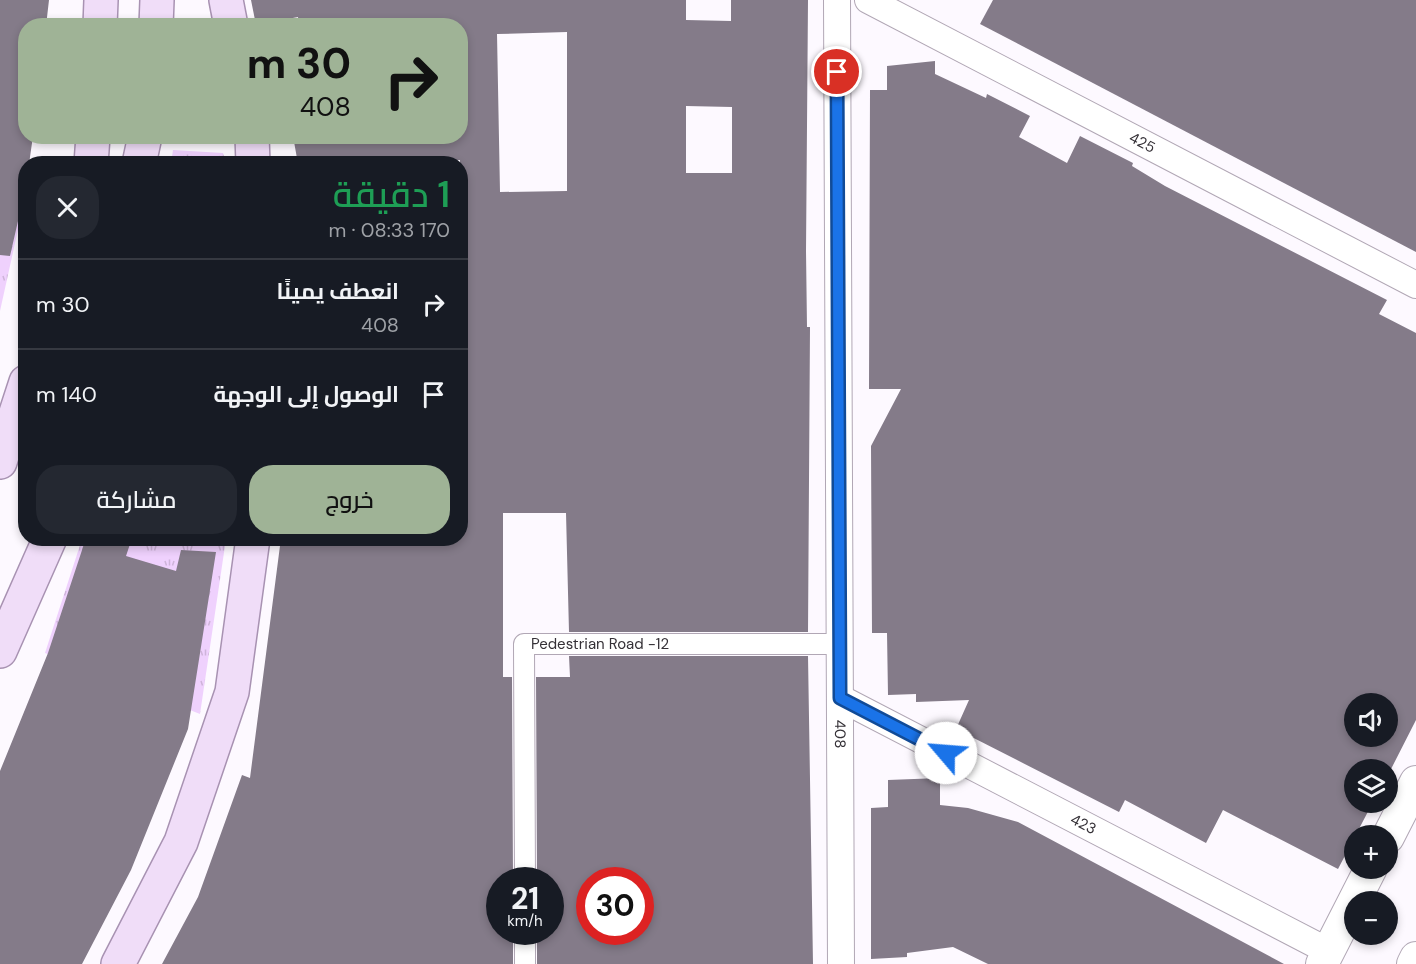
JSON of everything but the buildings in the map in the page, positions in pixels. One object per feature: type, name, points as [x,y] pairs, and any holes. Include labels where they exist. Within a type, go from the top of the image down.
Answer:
[{"type":"main road","points":[[100,18],[101,0]]},
{"type":"main road","points":[[156,18],[157,0]]},
{"type":"main road","points":[[226,0],[229,18]]},
{"type":"main road","points":[[0,462],[18,407]]},
{"type":"main road","points":[[0,651],[46,546]]},
{"type":"main road","points":[[118,964],[181,842],[232,692],[252,546]]},
{"type":"street","name":"408","points":[[837,0],[841,964]]},
{"type":"street","name":"425","points":[[868,0],[1416,285]]},
{"type":"street","name":"Pedestrian Road -12","points":[[525,867],[524,644],[840,645]]},
{"type":"street","name":"423","points":[[840,698],[1325,957]]},
{"type":"street","points":[[1394,825],[1416,782]]},
{"type":"street","points":[[1325,957],[1365,879]]},
{"type":"street","points":[[525,945],[525,964]]},
{"type":"street","points":[[1413,964],[1416,958]]},
{"type":"green space","points":[[173,150],[223,153],[224,156],[172,156]]},
{"type":"green space","points":[[0,176],[18,179],[18,230],[0,311]]},
{"type":"green space","points":[[80,546],[225,546],[200,714],[45,653]]},
{"type":"route","points":[[837,72],[840,698],[946,753]]}]
